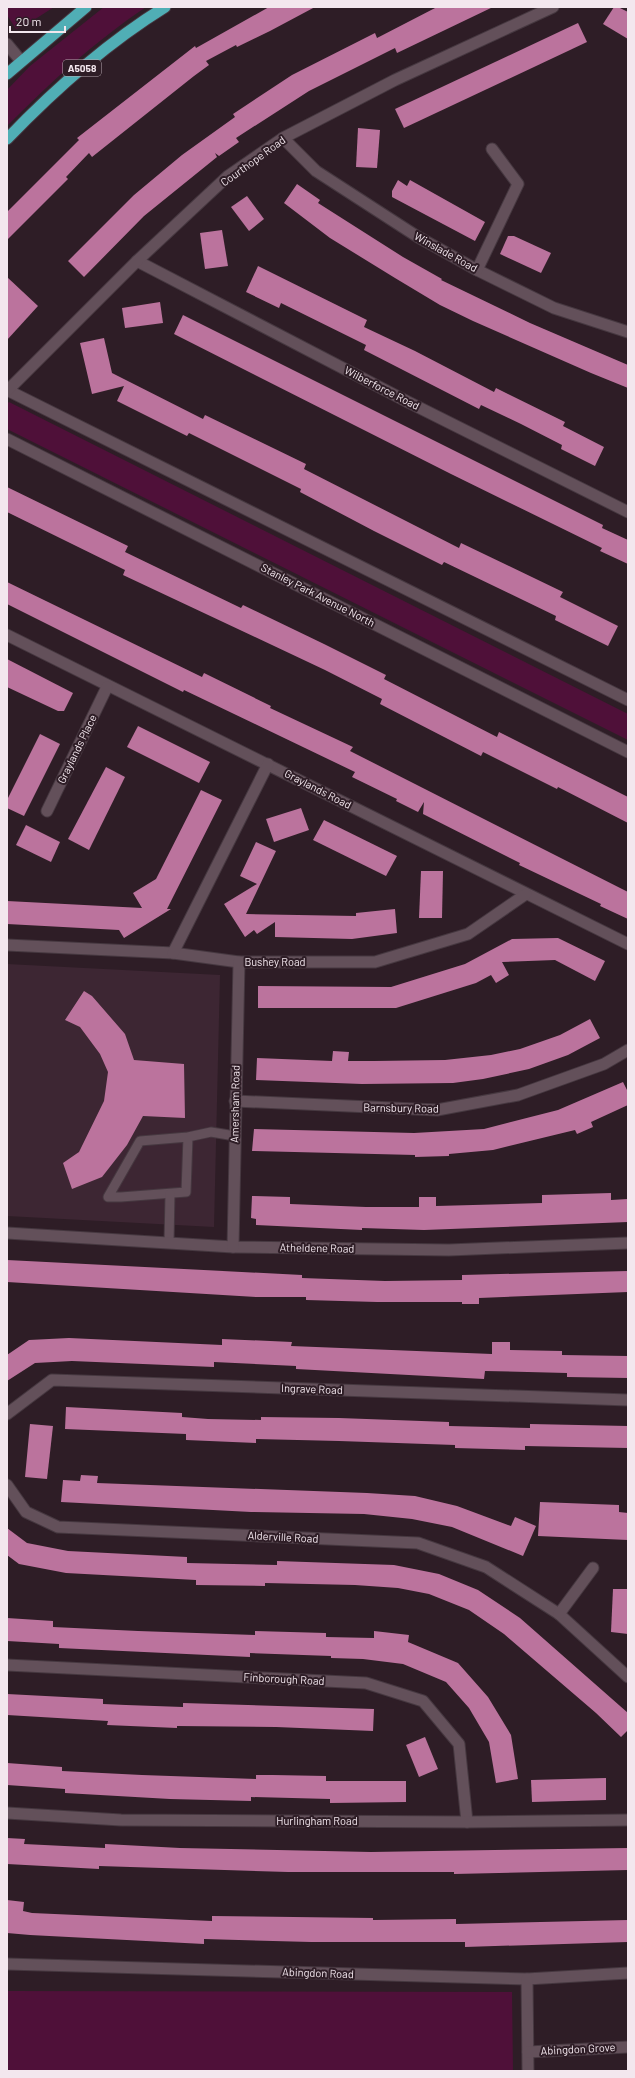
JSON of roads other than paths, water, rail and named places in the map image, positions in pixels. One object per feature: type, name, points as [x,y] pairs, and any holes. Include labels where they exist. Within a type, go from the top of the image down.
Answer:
[{"type":"highway","points":[[7,74],[86,7]]},
{"type":"highway","name":"A5058","points":[[7,139],[29,115],[85,65],[165,7]]},
{"type":"street","name":"Courthope Road","points":[[7,391],[137,261],[228,176],[283,138],[395,80],[554,7]]},
{"type":"street","points":[[7,44],[21,61]]},
{"type":"street","name":"Winslade Road","points":[[283,138],[316,171],[418,236],[477,270],[554,308],[628,332]]},
{"type":"street","points":[[477,270],[518,184],[492,149]]},
{"type":"street","name":"Wilberforce Road","points":[[137,261],[401,398],[628,512]]},
{"type":"street","points":[[7,391],[628,700]]},
{"type":"street","name":"Stanley Park Avenue North","points":[[7,439],[628,752]]},
{"type":"street","name":"Graylands Road","points":[[7,635],[628,944]]},
{"type":"street","name":"Graylands Place","points":[[47,811],[108,686]]},
{"type":"street","points":[[173,953],[268,764]]},
{"type":"street","name":"Bushey Road","points":[[7,945],[173,953],[239,962],[375,962],[468,934],[526,894]]},
{"type":"street","name":"Amersham Road","points":[[233,1247],[239,962]]},
{"type":"street","name":"Barnsbury Road","points":[[235,1102],[437,1110],[518,1095],[604,1064],[628,1050]]},
{"type":"street","name":"Atheldene Road","points":[[7,1233],[233,1247],[449,1250],[628,1243]]},
{"type":"street","name":"Ingrave Road","points":[[7,1414],[52,1380],[628,1400]]},
{"type":"street","name":"Alderville Road","points":[[7,1485],[26,1512],[58,1527],[418,1543],[486,1568],[559,1614],[628,1677]]},
{"type":"street","points":[[559,1614],[592,1568]]},
{"type":"street","name":"Finborough Road","points":[[7,1665],[366,1683],[423,1701],[459,1744],[467,1822]]},
{"type":"street","name":"Hurlingham Road","points":[[7,1813],[121,1820],[467,1822],[628,1820]]},
{"type":"street","name":"Abingdon Road","points":[[7,1964],[527,1979],[628,1973]]},
{"type":"street","name":"Abingdon Grove","points":[[527,1979],[528,2071]]},
{"type":"street","name":"Abingdon Grove","points":[[528,2052],[628,2047]]},
{"type":"lane","points":[[188,1137],[186,1192],[122,1198],[108,1197],[140,1141],[188,1137],[211,1132],[235,1136]]},
{"type":"lane","points":[[169,1242],[170,1194]]}]
